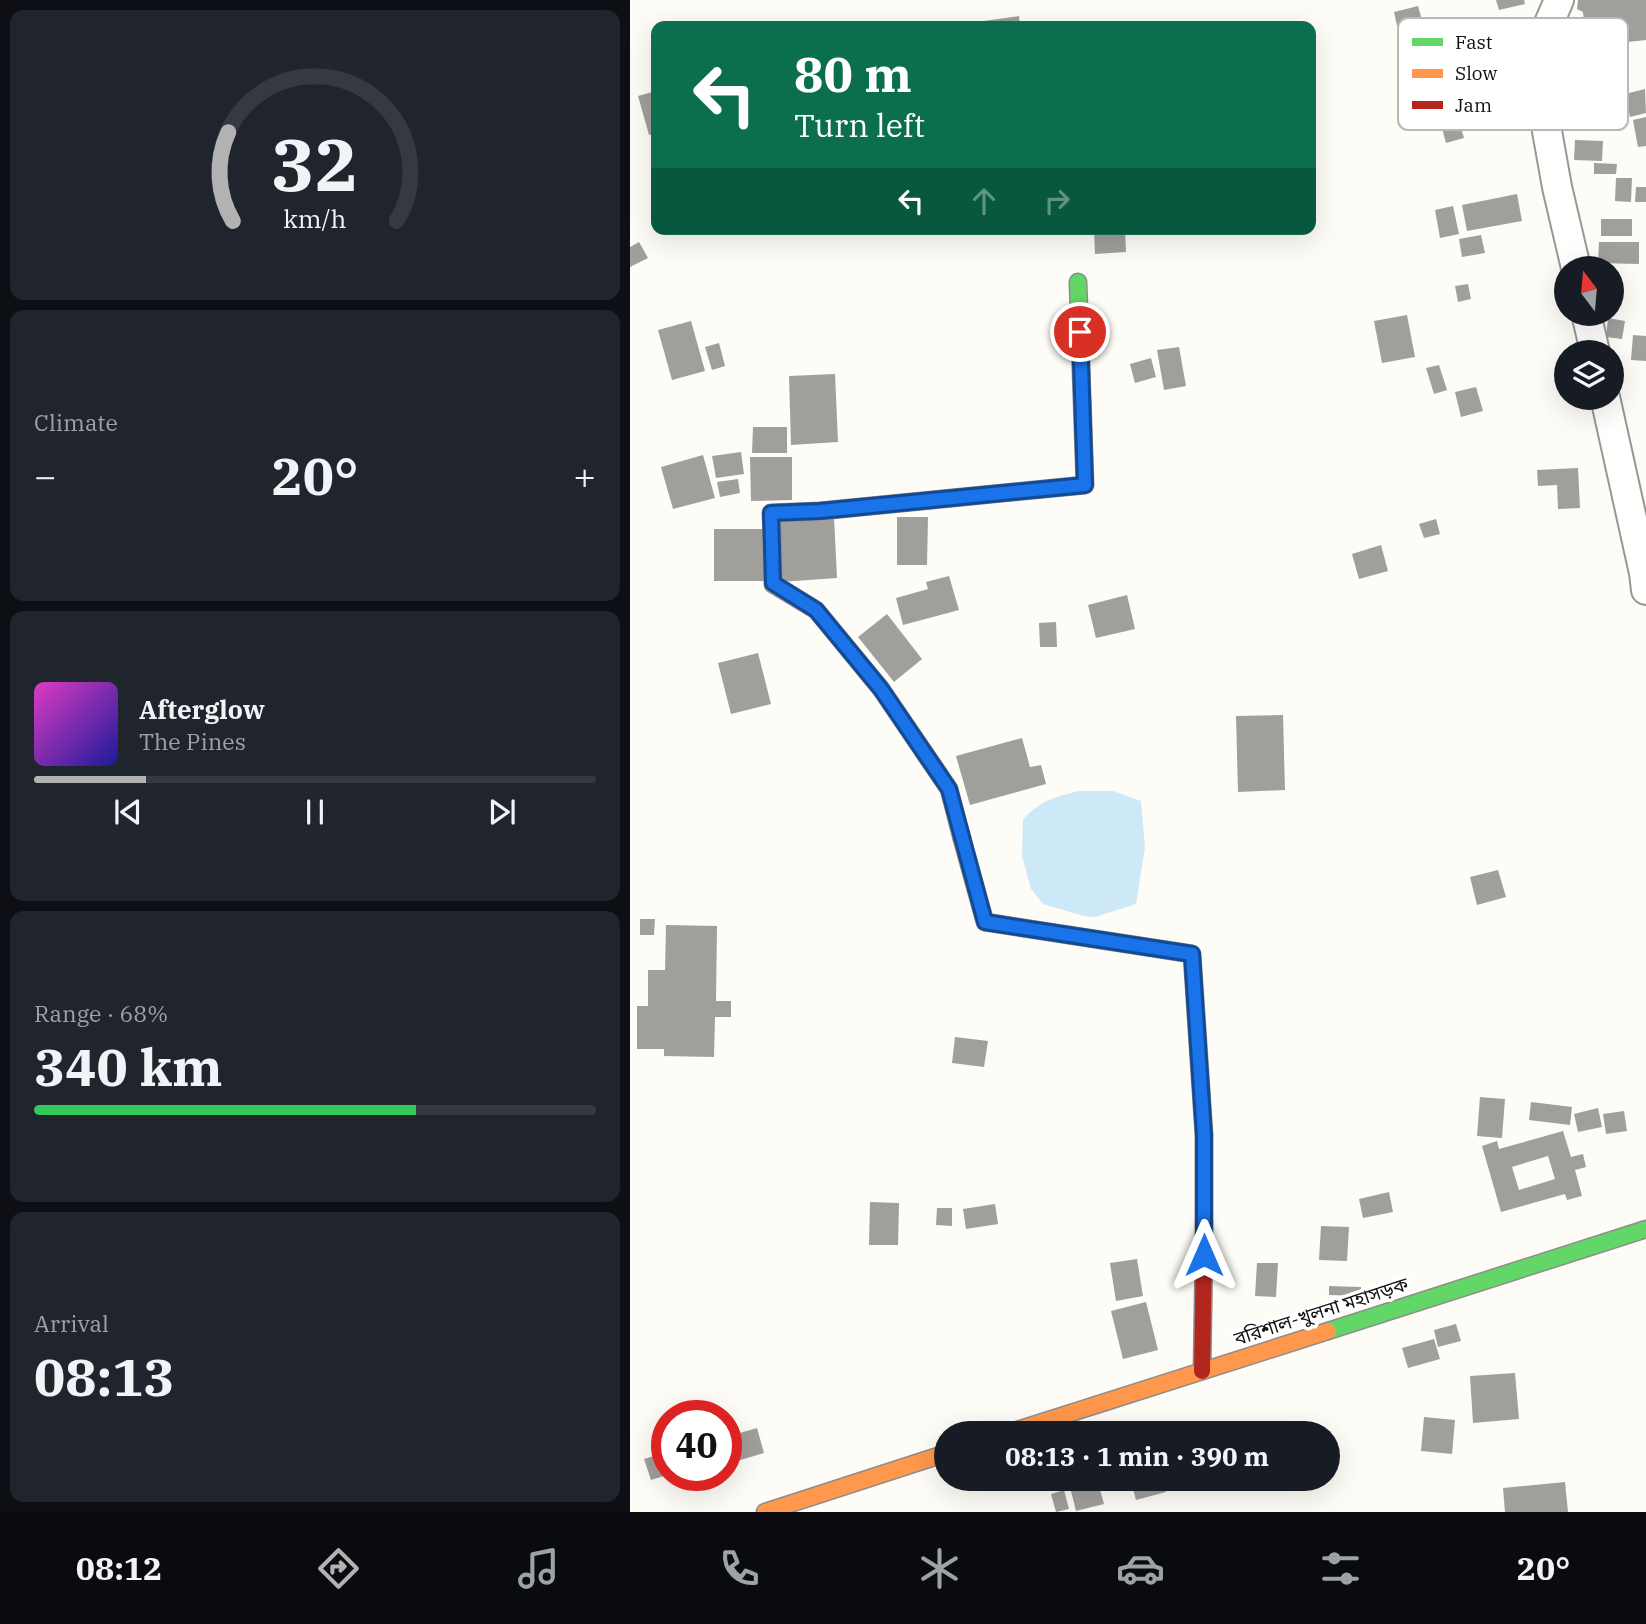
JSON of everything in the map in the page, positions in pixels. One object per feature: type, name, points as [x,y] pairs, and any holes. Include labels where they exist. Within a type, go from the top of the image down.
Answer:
[{"type":"main road","points":[[1078,282],[1085,485],[820,511],[771,513],[773,583],[816,610],[881,689],[949,789],[985,922],[1192,954],[1204,1135],[1202,1371]]},
{"type":"main road","name":"বরিশাল-খুলনা মহাসড়ক","points":[[1046,1421],[1646,1229]]},
{"type":"main road","points":[[765,1512],[934,1457]]},
{"type":"street","points":[[1551,18],[1559,0]]},
{"type":"street","points":[[1547,130],[1573,256]]},
{"type":"street","points":[[1608,410],[1646,590]]},
{"type":"water","points":[[1078,791],[1113,791],[1141,801],[1145,847],[1136,904],[1095,917],[1043,904],[1031,889],[1022,856],[1023,819],[1048,800]]},
{"type":"building","points":[[1496,0],[1524,0],[1525,4],[1499,10]]},
{"type":"building","points":[[1578,0],[1646,0],[1646,40],[1628,42],[1628,18],[1584,18],[1583,12],[1577,9]]},
{"type":"building","points":[[1418,6],[1421,18],[1398,18],[1398,30],[1394,12]]},
{"type":"building","points":[[1019,16],[1020,21],[983,21]]},
{"type":"building","points":[[1645,89],[1646,113],[1630,117],[1628,93]]},
{"type":"building","points":[[651,92],[651,134],[649,135],[638,96]]},
{"type":"building","points":[[1646,117],[1646,146],[1638,147],[1633,120]]},
{"type":"building","points":[[1442,130],[1462,130],[1464,138],[1446,143]]},
{"type":"building","points":[[1575,140],[1603,141],[1602,161],[1574,160]]},
{"type":"building","points":[[1594,163],[1617,164],[1616,174],[1594,174]]},
{"type":"building","points":[[1616,178],[1632,178],[1631,202],[1615,201]]},
{"type":"building","points":[[1636,187],[1646,187],[1646,202],[1635,202]]},
{"type":"building","points":[[1517,194],[1522,221],[1467,231],[1462,205]]},
{"type":"building","points":[[1453,206],[1459,234],[1440,238],[1435,210]]},
{"type":"building","points":[[1601,219],[1632,219],[1632,236],[1601,236]]},
{"type":"building","points":[[1094,235],[1125,235],[1126,252],[1095,254]]},
{"type":"building","points":[[1481,235],[1485,253],[1462,257],[1459,239]]},
{"type":"building","points":[[639,242],[648,258],[630,267],[630,247]]},
{"type":"building","points":[[1599,242],[1639,242],[1639,264],[1624,264],[1624,256],[1598,256]]},
{"type":"building","points":[[1468,284],[1471,299],[1458,302],[1455,286]]},
{"type":"building","points":[[1407,315],[1415,357],[1382,363],[1374,321]]},
{"type":"building","points":[[691,321],[705,371],[672,380],[658,330]]},
{"type":"building","points":[[1625,321],[1622,339],[1606,337],[1607,326],[1624,326]]},
{"type":"building","points":[[1633,335],[1646,336],[1646,361],[1631,360]]},
{"type":"building","points":[[719,343],[725,366],[712,370],[705,347]]},
{"type":"building","points":[[1179,347],[1186,386],[1164,390],[1157,350]]},
{"type":"building","points":[[1151,358],[1156,377],[1135,383],[1130,364]]},
{"type":"building","points":[[1439,365],[1447,390],[1434,394],[1426,368]]},
{"type":"building","points":[[835,374],[838,442],[791,445],[789,376]]},
{"type":"building","points":[[1476,387],[1483,411],[1461,417],[1455,392]]},
{"type":"building","points":[[753,427],[787,427],[787,453],[752,453]]},
{"type":"building","points":[[741,452],[744,474],[716,478],[712,456]]},
{"type":"building","points":[[703,455],[715,498],[673,509],[661,467]]},
{"type":"building","points":[[750,457],[792,457],[792,500],[751,501]]},
{"type":"building","points":[[1578,468],[1580,508],[1558,509],[1557,485],[1538,486],[1537,470]]},
{"type":"building","points":[[738,479],[740,493],[720,497],[717,482]]},
{"type":"building","points":[[834,517],[837,578],[780,582],[777,519]]},
{"type":"building","points":[[897,517],[928,517],[927,565],[897,565]]},
{"type":"building","points":[[1436,519],[1440,534],[1424,538],[1419,524]]},
{"type":"building","points":[[714,529],[767,529],[767,581],[714,581]]},
{"type":"building","points":[[1381,545],[1388,571],[1359,579],[1352,554]]},
{"type":"building","points":[[949,576],[959,610],[903,625],[896,598],[928,589],[926,582]]},
{"type":"building","points":[[1127,595],[1135,629],[1096,638],[1088,605]]},
{"type":"building","points":[[887,614],[922,659],[894,682],[858,637]]},
{"type":"building","points":[[1056,622],[1057,647],[1040,647],[1039,623]]},
{"type":"building","points":[[758,653],[771,704],[731,714],[718,663]]},
{"type":"building","points":[[1283,715],[1285,790],[1238,792],[1236,716]]},
{"type":"building","points":[[1022,738],[1030,767],[1041,765],[1046,784],[970,805],[956,756]]},
{"type":"building","points":[[1498,870],[1506,897],[1477,905],[1470,877]]},
{"type":"building","points":[[640,919],[655,919],[654,935],[640,935]]},
{"type":"building","points":[[666,925],[717,926],[716,1001],[731,1001],[731,1017],[715,1017],[714,1057],[664,1056],[664,1049],[637,1049],[637,1006],[648,1006],[648,970],[665,970]]},
{"type":"building","points":[[955,1037],[988,1041],[984,1067],[952,1063]]},
{"type":"building","points":[[1480,1097],[1505,1099],[1502,1138],[1477,1136]]},
{"type":"building","points":[[1531,1102],[1572,1107],[1570,1125],[1529,1120]]},
{"type":"building","points":[[1598,1108],[1602,1127],[1578,1132],[1574,1114]]},
{"type":"building","points":[[1624,1111],[1627,1131],[1606,1134],[1603,1114]]},
{"type":"building","points":[[1563,1131],[1571,1157],[1583,1154],[1586,1167],[1575,1170],[1582,1196],[1567,1200],[1565,1194],[1501,1212],[1482,1146],[1497,1141],[1499,1149]],"holes":[[[1548,1156],[1555,1179],[1519,1190],[1512,1167]]]},
{"type":"building","points":[[1389,1192],[1393,1212],[1363,1218],[1359,1199]]},
{"type":"building","points":[[870,1202],[899,1203],[898,1245],[869,1245]]},
{"type":"building","points":[[995,1204],[998,1224],[966,1229],[963,1209]]},
{"type":"building","points":[[937,1208],[952,1208],[952,1226],[936,1225]]},
{"type":"building","points":[[1321,1226],[1349,1227],[1347,1261],[1319,1260]]},
{"type":"building","points":[[1137,1259],[1143,1296],[1116,1301],[1110,1263]]},
{"type":"building","points":[[1257,1263],[1278,1263],[1276,1297],[1255,1296]]},
{"type":"building","points":[[1329,1286],[1361,1287],[1361,1296],[1329,1295]]},
{"type":"building","points":[[1146,1302],[1158,1350],[1123,1359],[1111,1311]]},
{"type":"building","points":[[1456,1324],[1461,1341],[1438,1347],[1434,1330]]},
{"type":"building","points":[[1434,1339],[1440,1359],[1408,1368],[1402,1348]]},
{"type":"building","points":[[1515,1373],[1519,1419],[1473,1423],[1470,1376]]},
{"type":"building","points":[[1424,1417],[1455,1420],[1452,1454],[1421,1451]]},
{"type":"building","points":[[757,1428],[764,1453],[742,1460],[742,1432]]},
{"type":"building","points":[[651,1457],[651,1480],[644,1459]]},
{"type":"building","points":[[1565,1482],[1568,1512],[1505,1512],[1503,1488]]},
{"type":"building","points":[[1064,1491],[1069,1509],[1056,1512],[1051,1494]]},
{"type":"building","points":[[1071,1491],[1100,1491],[1104,1504],[1076,1511]]},
{"type":"building","points":[[1133,1491],[1166,1492],[1136,1500]]},
{"type":"traffic: fast","points":[[772,535],[771,513],[820,511],[1085,485],[1078,282]]},
{"type":"traffic: fast","points":[[962,839],[985,922],[1192,954],[1204,1135],[1204,1248]]},
{"type":"traffic: fast","points":[[1328,1331],[1646,1229]]},
{"type":"traffic: slow","points":[[772,535],[773,584],[816,610],[881,689],[949,789],[962,839]]},
{"type":"traffic: slow","points":[[1046,1421],[1328,1331]]},
{"type":"traffic: slow","points":[[765,1512],[934,1457]]},
{"type":"traffic: jam","points":[[1202,1371],[1204,1248]]},
{"type":"route","points":[[1080,332],[1085,485],[820,511],[771,513],[773,583],[816,610],[881,689],[949,789],[985,922],[1192,954],[1204,1135],[1204,1255]]}]
